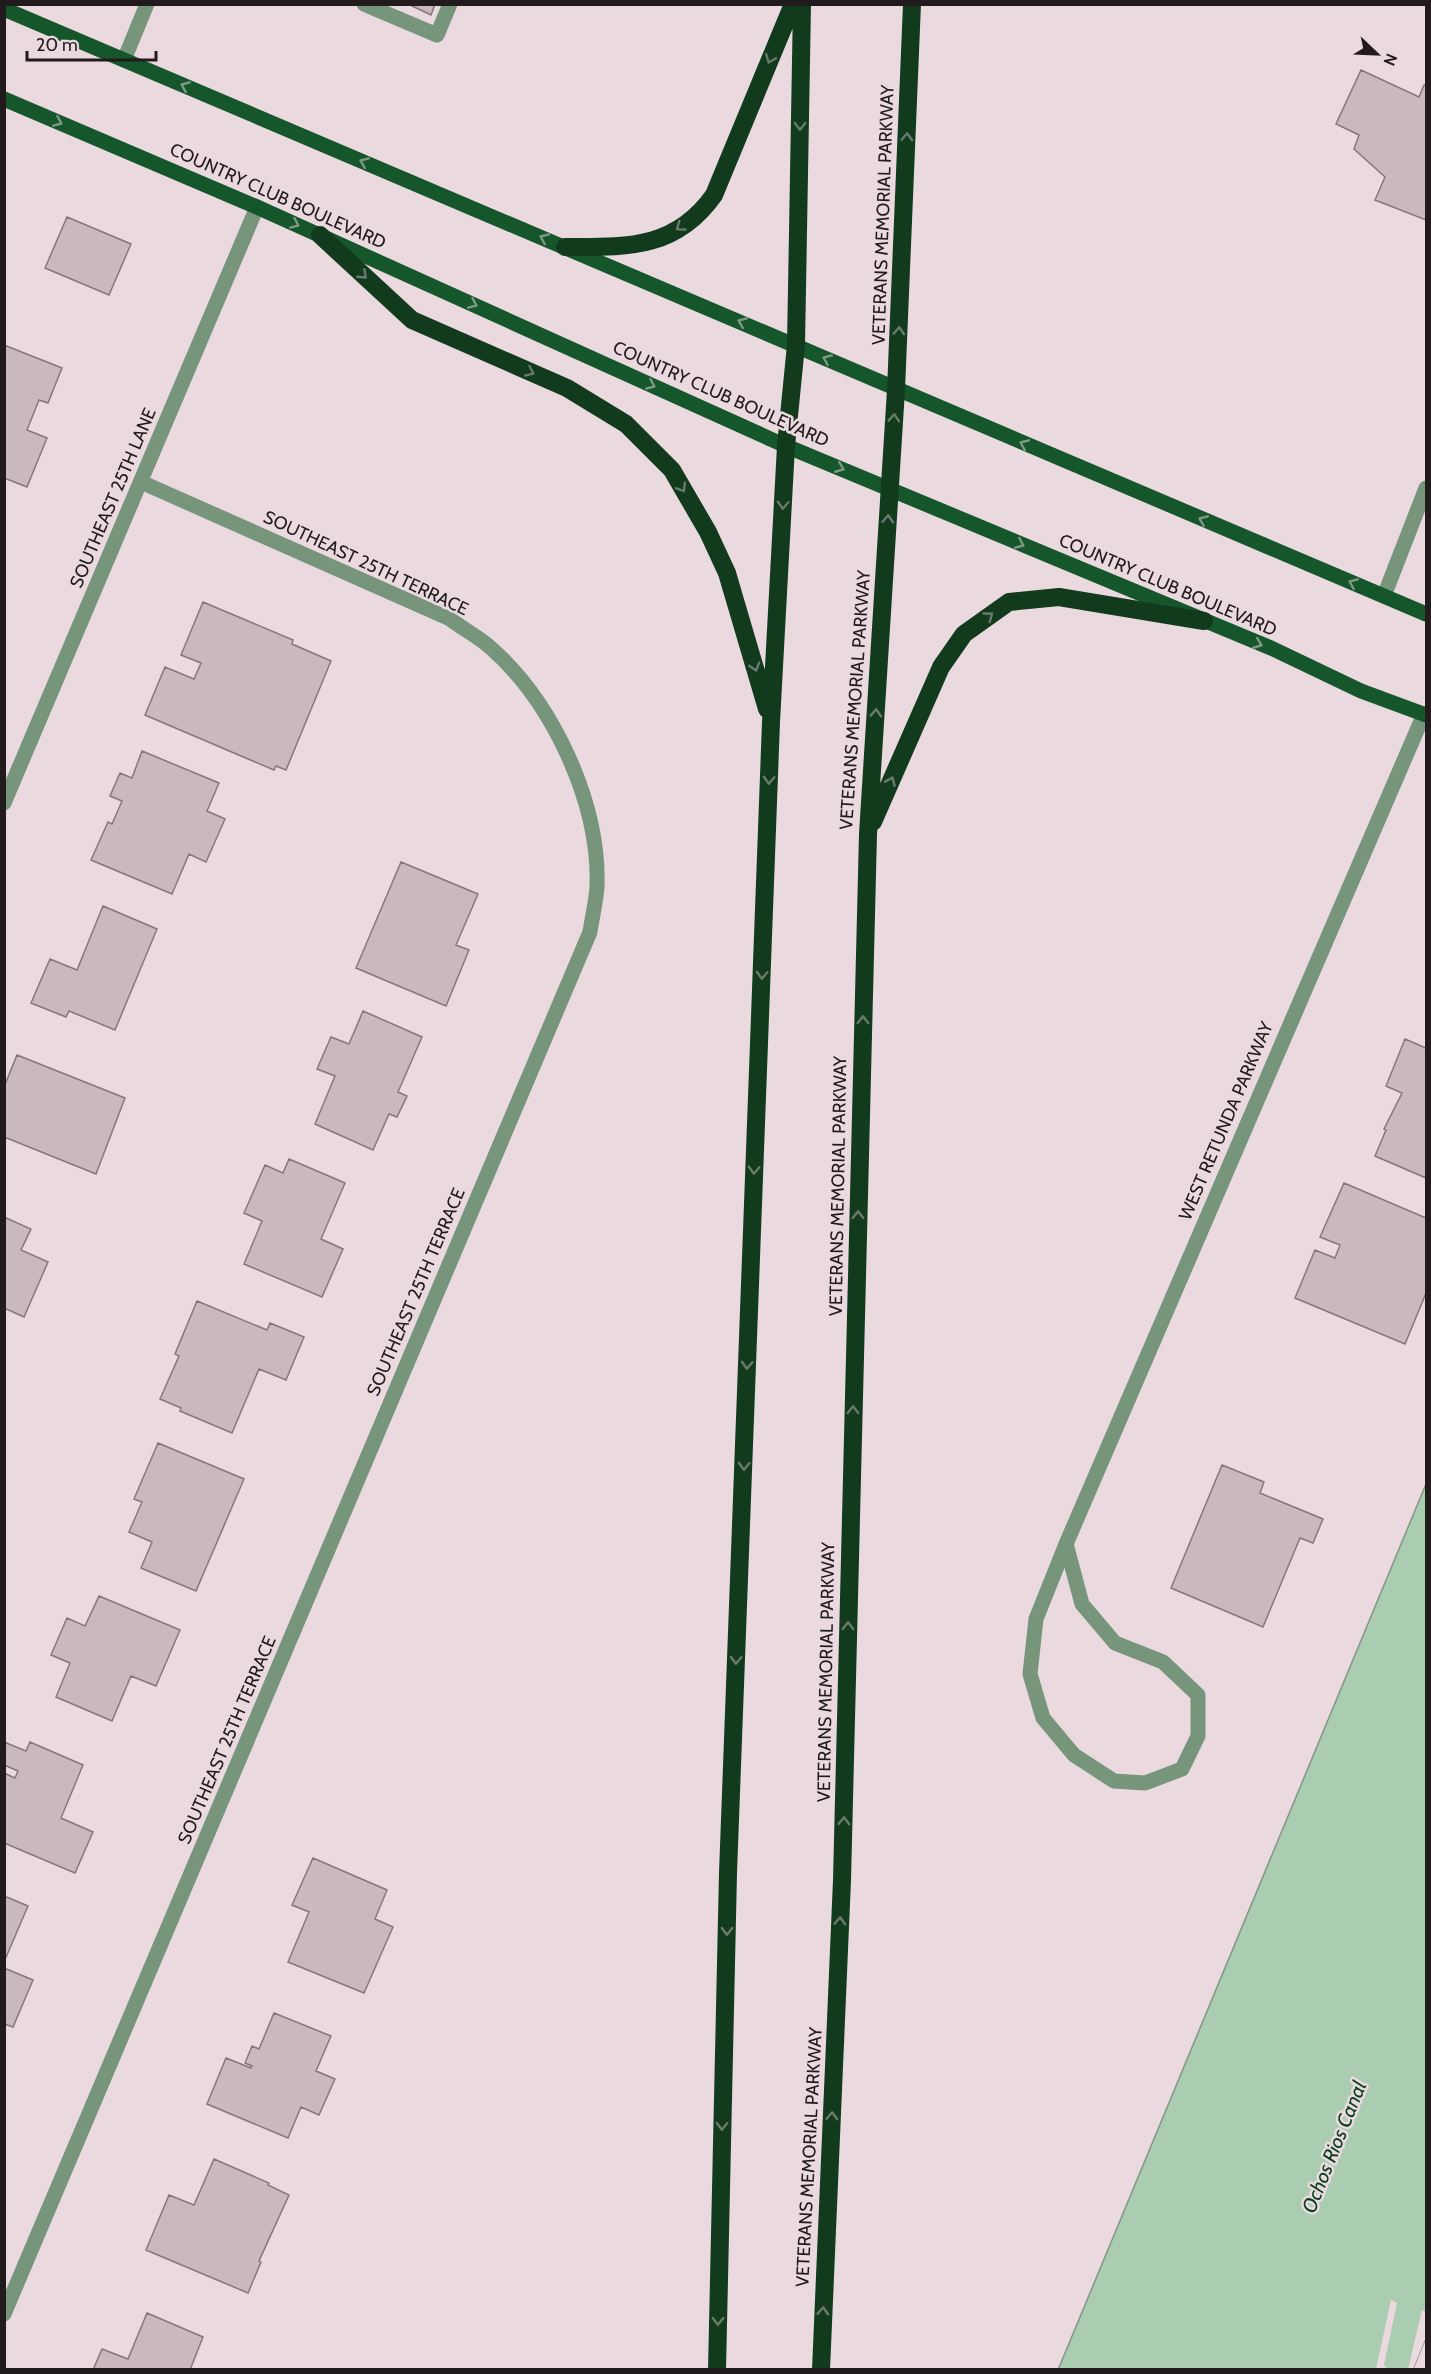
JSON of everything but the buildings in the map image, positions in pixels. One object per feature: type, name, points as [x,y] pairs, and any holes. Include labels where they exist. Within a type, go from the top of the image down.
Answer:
[{"type":"highway","points":[[565,247],[621,247],[664,238],[702,211],[714,195],[793,4]]},
{"type":"highway","points":[[717,2370],[728,1873],[771,722],[786,446],[796,345],[802,4]]},
{"type":"highway","name":"VETERANS MEMORIAL PARKWAY","points":[[821,2370],[842,1880],[868,834],[896,390],[912,4]]},
{"type":"highway","points":[[320,235],[412,320],[567,388],[626,424],[672,470],[708,532],[727,573],[771,722]]},
{"type":"highway","points":[[868,834],[941,667],[964,634],[1009,602],[1059,597],[1204,621]]},
{"type":"main road","points":[[4,9],[1426,614]]},
{"type":"main road","name":"COUNTRY CLUB BOULEVARD","points":[[4,99],[257,207],[786,446],[1204,621],[1361,691],[1425,715]]},
{"type":"street","points":[[124,60],[147,4]]},
{"type":"street","points":[[364,4],[437,35],[450,4]]},
{"type":"street","name":"SOUTHEAST 25TH LANE","points":[[4,803],[257,207]]},
{"type":"street","name":"SOUTHEAST 25TH TERRACE","points":[[4,2314],[590,932],[597,887],[592,836],[577,780],[554,725],[524,682],[490,647],[450,619],[141,482]]},
{"type":"street","points":[[1384,596],[1426,488]]},
{"type":"street","name":"WEST RETUNDA PARKWAY","points":[[1066,1544],[1082,1604],[1115,1643],[1163,1662],[1198,1695],[1197,1736],[1182,1769],[1145,1783],[1114,1781],[1074,1755],[1044,1718],[1030,1674],[1035,1620],[1066,1544],[1425,715]]},
{"type":"water","name":"Ochos Rios Canal","points":[[1426,1484],[1426,2337],[1413,2369],[1058,2370]]},
{"type":"pier","points":[[1391,2300],[1397,2303],[1384,2365],[1388,2369],[1376,2369]]},
{"type":"pier","points":[[1422,2310],[1426,2312],[1426,2337],[1413,2369],[1408,2369]]}]
